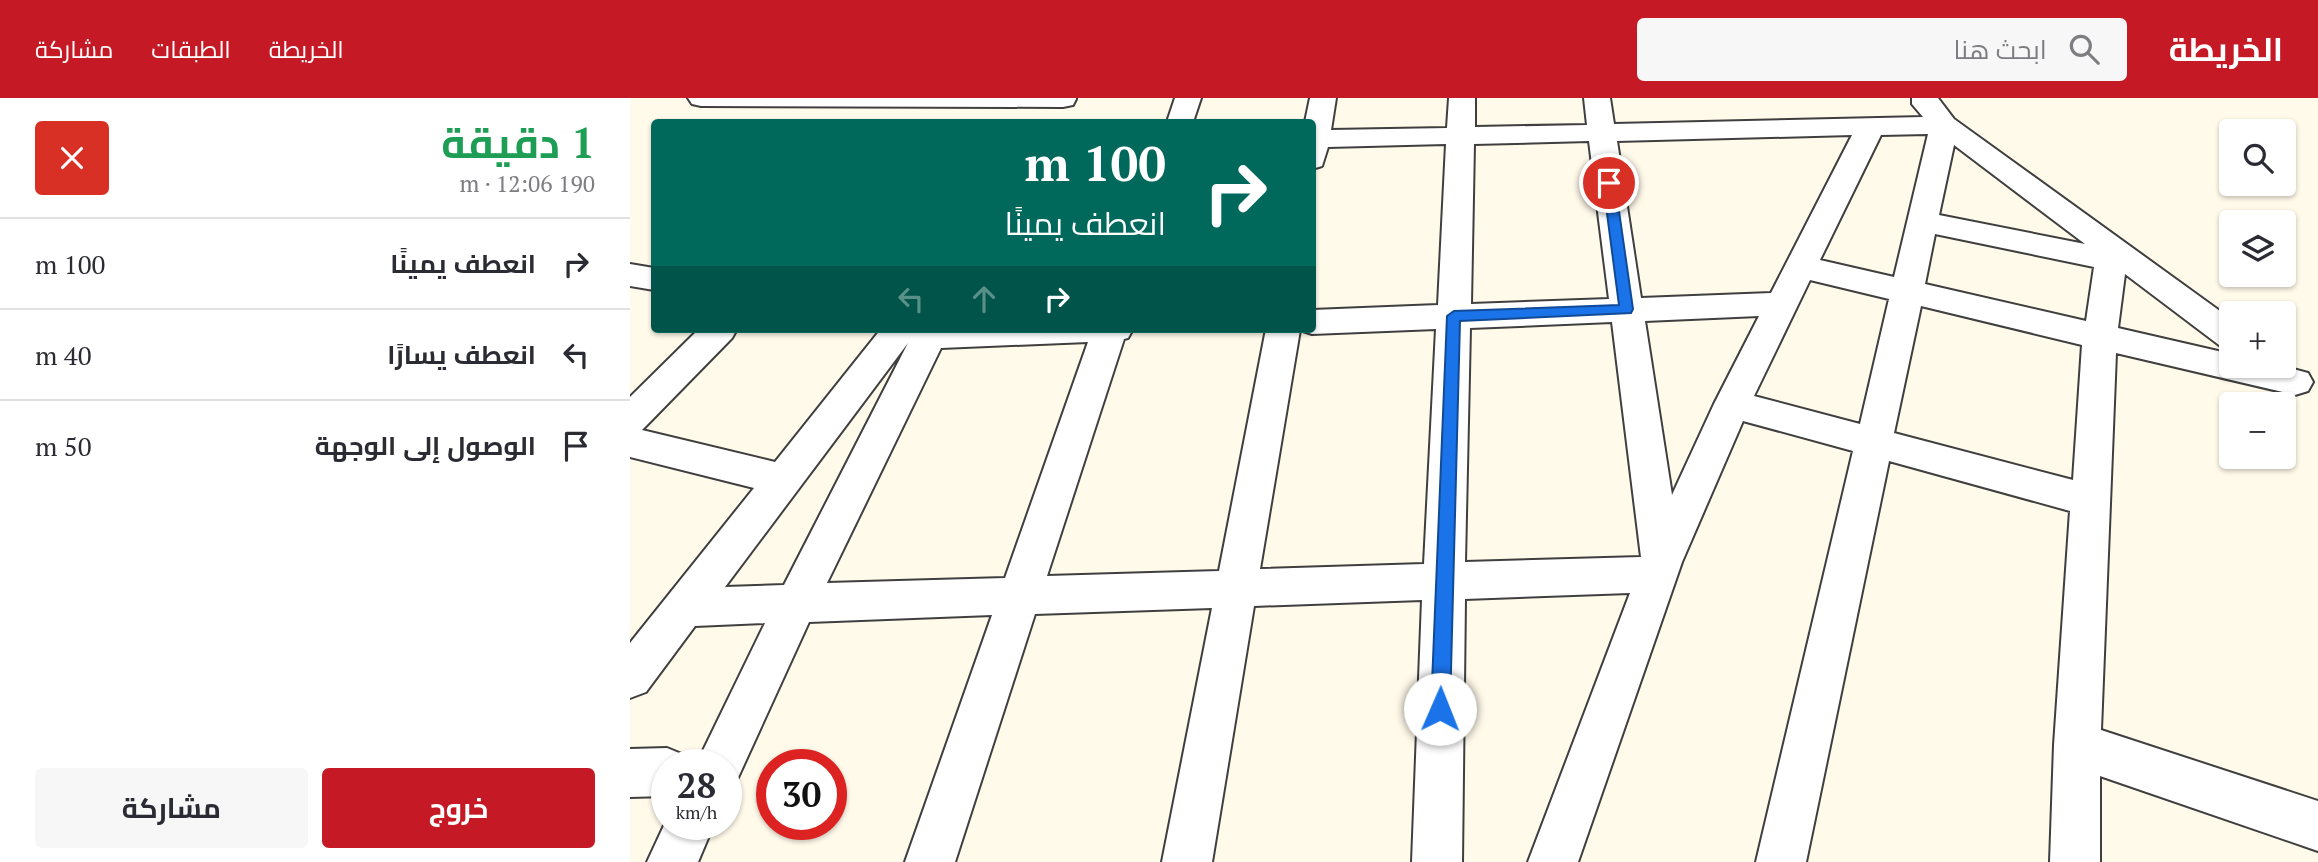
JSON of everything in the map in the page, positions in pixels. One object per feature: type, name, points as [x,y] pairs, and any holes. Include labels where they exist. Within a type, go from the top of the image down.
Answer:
[{"type":"street","points":[[701,98],[957,99],[1059,107]]},
{"type":"street","points":[[1181,119],[1188,98]]},
{"type":"street","points":[[1316,135],[1323,98]]},
{"type":"street","points":[[1437,862],[1444,582],[1462,98]]},
{"type":"street","points":[[1597,98],[1660,568]]},
{"type":"street","points":[[940,119],[957,99]]},
{"type":"street","points":[[1316,146],[1461,135],[1602,132],[1742,119],[1871,126],[1934,111]]},
{"type":"street","points":[[1781,862],[1922,221],[1934,111]]},
{"type":"street","points":[[1934,111],[2112,254],[2219,328]]},
{"type":"street","points":[[1553,862],[1660,568],[1732,404],[1871,126]]},
{"type":"street","points":[[1922,221],[2112,254]]},
{"type":"street","points":[[2075,862],[2077,745],[2100,337],[2112,254]]},
{"type":"street","points":[[1801,267],[2295,383]]},
{"type":"street","points":[[630,275],[651,278]]},
{"type":"street","points":[[1316,321],[1783,304]]},
{"type":"street","points":[[630,420],[716,333]]},
{"type":"street","points":[[630,677],[784,480],[913,333]]},
{"type":"street","points":[[727,749],[796,604],[914,333]]},
{"type":"street","points":[[930,862],[1109,333]]},
{"type":"street","points":[[1187,862],[1282,333]]},
{"type":"street","points":[[1732,404],[2091,501]]},
{"type":"street","points":[[630,442],[784,480]]},
{"type":"street","points":[[686,607],[1444,582],[1660,568]]},
{"type":"street","points":[[2077,745],[2318,826]]},
{"type":"street","points":[[630,773],[651,772]]},
{"type":"street","points":[[672,862],[683,840]]},
{"type":"route","points":[[1440,709],[1454,316],[1626,309],[1609,183]]}]
